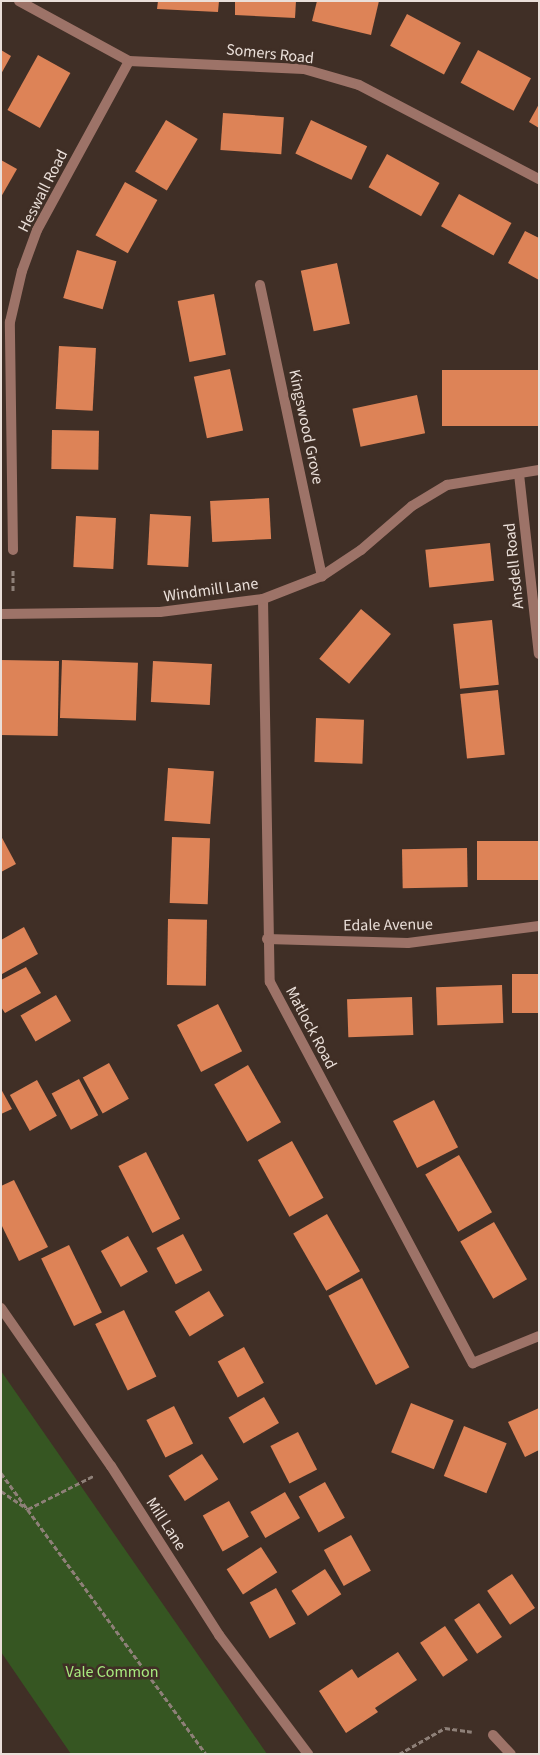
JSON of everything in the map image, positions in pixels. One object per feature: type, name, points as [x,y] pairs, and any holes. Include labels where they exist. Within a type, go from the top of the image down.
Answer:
[{"type":"street","name":"Somers Road","points":[[19,1],[129,61],[304,69],[359,85],[539,179]]},
{"type":"street","name":"Heswall Road","points":[[13,550],[10,322],[22,271],[37,230],[129,61]]},
{"type":"street","name":"Kingswood Grove","points":[[260,285],[322,576]]},
{"type":"street","name":"Windmill Lane","points":[[1,614],[160,612],[263,599],[322,576],[361,550],[412,506],[448,485],[539,470]]},
{"type":"street","name":"Ansdell Road","points":[[518,474],[539,654]]},
{"type":"street","name":"Matlock Road","points":[[263,599],[266,939],[270,982],[473,1363],[539,1336]]},
{"type":"street","name":"Edale Avenue","points":[[266,939],[408,943],[539,926]]},
{"type":"street","name":"Mill Lane","points":[[1,1308],[111,1466],[219,1634],[308,1754]]},
{"type":"street","points":[[493,1735],[511,1754]]},
{"type":"path","points":[[13,550],[13,614]]},
{"type":"path","points":[[28,1509],[111,1466]]},
{"type":"path","points":[[1,1473],[206,1754]]},
{"type":"path","points":[[1,1491],[28,1509]]},
{"type":"path","points":[[399,1754],[445,1728],[493,1735]]},
{"type":"green space","name":"Vale Common","points":[[1,1371],[267,1754],[71,1754],[1,1652]]},
{"type":"building","points":[[158,1],[219,1],[218,12],[157,9]]},
{"type":"building","points":[[235,1],[296,1],[295,18],[235,15]]},
{"type":"building","points":[[317,1],[379,1],[371,35],[312,21]]},
{"type":"building","points":[[407,14],[461,43],[444,74],[390,46]]},
{"type":"building","points":[[1,50],[11,56],[1,74]]},
{"type":"building","points":[[478,50],[531,78],[514,111],[461,83]]},
{"type":"building","points":[[38,55],[70,73],[40,128],[7,110]]},
{"type":"building","points":[[539,104],[539,128],[529,122]]},
{"type":"building","points":[[223,113],[284,117],[281,154],[220,150]]},
{"type":"building","points":[[166,120],[198,139],[167,190],[135,171]]},
{"type":"building","points":[[311,120],[367,146],[352,180],[295,154]]},
{"type":"building","points":[[387,154],[439,183],[421,216],[369,187]]},
{"type":"building","points":[[1,160],[17,169],[1,197]]},
{"type":"building","points":[[125,182],[157,200],[128,253],[95,235]]},
{"type":"building","points":[[459,194],[511,223],[494,255],[441,226]]},
{"type":"building","points":[[525,231],[539,238],[539,280],[508,263]]},
{"type":"building","points":[[77,250],[116,261],[103,309],[63,298]]},
{"type":"building","points":[[337,263],[350,324],[314,331],[301,271]]},
{"type":"building","points":[[214,294],[226,355],[190,362],[178,301]]},
{"type":"building","points":[[59,346],[96,348],[93,411],[56,409]]},
{"type":"building","points":[[230,369],[243,431],[207,438],[194,377]]},
{"type":"building","points":[[442,370],[539,370],[539,426],[442,426]]},
{"type":"building","points":[[417,395],[425,433],[361,447],[352,409]]},
{"type":"building","points":[[52,430],[99,431],[98,470],[51,469]]},
{"type":"building","points":[[269,498],[271,539],[212,542],[210,501]]},
{"type":"building","points":[[150,514],[191,516],[188,567],[147,565]]},
{"type":"building","points":[[76,516],[116,518],[113,569],[73,567]]},
{"type":"building","points":[[490,543],[494,581],[429,588],[425,550]]},
{"type":"building","points":[[361,609],[391,634],[349,684],[319,659]]},
{"type":"building","points":[[492,620],[499,685],[460,689],[453,624]]},
{"type":"building","points":[[1,660],[59,661],[58,736],[1,735]]},
{"type":"building","points":[[62,660],[138,663],[136,721],[60,718]]},
{"type":"building","points":[[153,661],[212,664],[210,705],[151,702]]},
{"type":"building","points":[[498,690],[505,755],[467,759],[460,694]]},
{"type":"building","points":[[316,718],[364,720],[362,764],[314,762]]},
{"type":"building","points":[[168,768],[214,771],[210,824],[164,821]]},
{"type":"building","points":[[1,836],[16,864],[1,872]]},
{"type":"building","points":[[172,837],[210,838],[208,904],[170,903]]},
{"type":"building","points":[[477,841],[539,841],[539,880],[477,880]]},
{"type":"building","points":[[467,848],[468,887],[403,888],[402,849]]},
{"type":"building","points":[[168,919],[207,920],[206,986],[167,985]]},
{"type":"building","points":[[24,927],[38,954],[2,974],[1,940]]},
{"type":"building","points":[[26,967],[41,993],[5,1013],[1,1007],[1,980]]},
{"type":"building","points":[[512,974],[539,974],[539,1013],[512,1013]]},
{"type":"building","points":[[502,985],[503,1023],[437,1025],[436,987]]},
{"type":"building","points":[[56,995],[71,1021],[35,1041],[20,1016]]},
{"type":"building","points":[[412,997],[413,1035],[348,1037],[347,999]]},
{"type":"building","points":[[218,1004],[242,1051],[201,1072],[177,1025]]},
{"type":"building","points":[[109,1063],[129,1099],[103,1113],[83,1078]]},
{"type":"building","points":[[248,1065],[281,1122],[247,1142],[214,1084]]},
{"type":"building","points":[[79,1079],[98,1115],[71,1130],[52,1094]]},
{"type":"building","points":[[37,1080],[57,1116],[30,1131],[10,1095]]},
{"type":"building","points":[[1,1089],[12,1109],[1,1114]]},
{"type":"building","points":[[434,1100],[458,1147],[417,1168],[393,1121]]},
{"type":"building","points":[[292,1141],[324,1198],[289,1217],[258,1160]]},
{"type":"building","points":[[146,1152],[180,1219],[152,1233],[118,1166]]},
{"type":"building","points":[[459,1155],[492,1212],[458,1232],[425,1174]]},
{"type":"building","points":[[14,1180],[48,1247],[19,1261],[1,1224],[1,1186]]},
{"type":"building","points":[[327,1214],[360,1271],[326,1291],[293,1234]]},
{"type":"building","points":[[494,1222],[527,1279],[493,1299],[460,1242]]},
{"type":"building","points":[[183,1234],[202,1270],[176,1284],[157,1248]]},
{"type":"building","points":[[128,1236],[148,1272],[121,1287],[101,1251]]},
{"type":"building","points":[[69,1245],[102,1312],[74,1326],[41,1259]]},
{"type":"building","points":[[362,1278],[409,1367],[376,1385],[328,1296]]},
{"type":"building","points":[[209,1291],[224,1316],[190,1336],[175,1312]]},
{"type":"building","points":[[124,1310],[156,1377],[128,1391],[95,1324]]},
{"type":"building","points":[[244,1347],[264,1383],[238,1397],[218,1362]]},
{"type":"building","points":[[264,1397],[279,1423],[243,1443],[228,1418]]},
{"type":"building","points":[[411,1403],[454,1420],[434,1469],[391,1452]]},
{"type":"building","points":[[174,1406],[193,1443],[165,1457],[146,1420]]},
{"type":"building","points":[[539,1408],[539,1450],[525,1457],[508,1422]]},
{"type":"building","points":[[464,1426],[507,1443],[486,1493],[444,1476]]},
{"type":"building","points":[[298,1432],[317,1469],[289,1483],[270,1446]]},
{"type":"building","points":[[202,1454],[218,1479],[185,1501],[168,1476]]},
{"type":"building","points":[[325,1482],[345,1518],[319,1532],[299,1497]]},
{"type":"building","points":[[285,1492],[300,1518],[265,1538],[250,1512]]},
{"type":"building","points":[[229,1501],[249,1537],[223,1551],[203,1516]]},
{"type":"building","points":[[351,1535],[371,1571],[344,1586],[324,1550]]},
{"type":"building","points":[[261,1547],[277,1572],[243,1594],[227,1569]]},
{"type":"building","points":[[325,1569],[341,1594],[308,1616],[291,1591]]},
{"type":"building","points":[[512,1574],[535,1608],[510,1625],[487,1591]]},
{"type":"building","points":[[276,1588],[296,1624],[270,1638],[250,1603]]},
{"type":"building","points":[[479,1603],[502,1637],[477,1654],[454,1620]]},
{"type":"building","points":[[445,1626],[468,1660],[443,1677],[420,1643]]},
{"type":"building","points":[[398,1652],[417,1680],[375,1708],[378,1712],[346,1733],[319,1691],[352,1669],[358,1678]]}]
